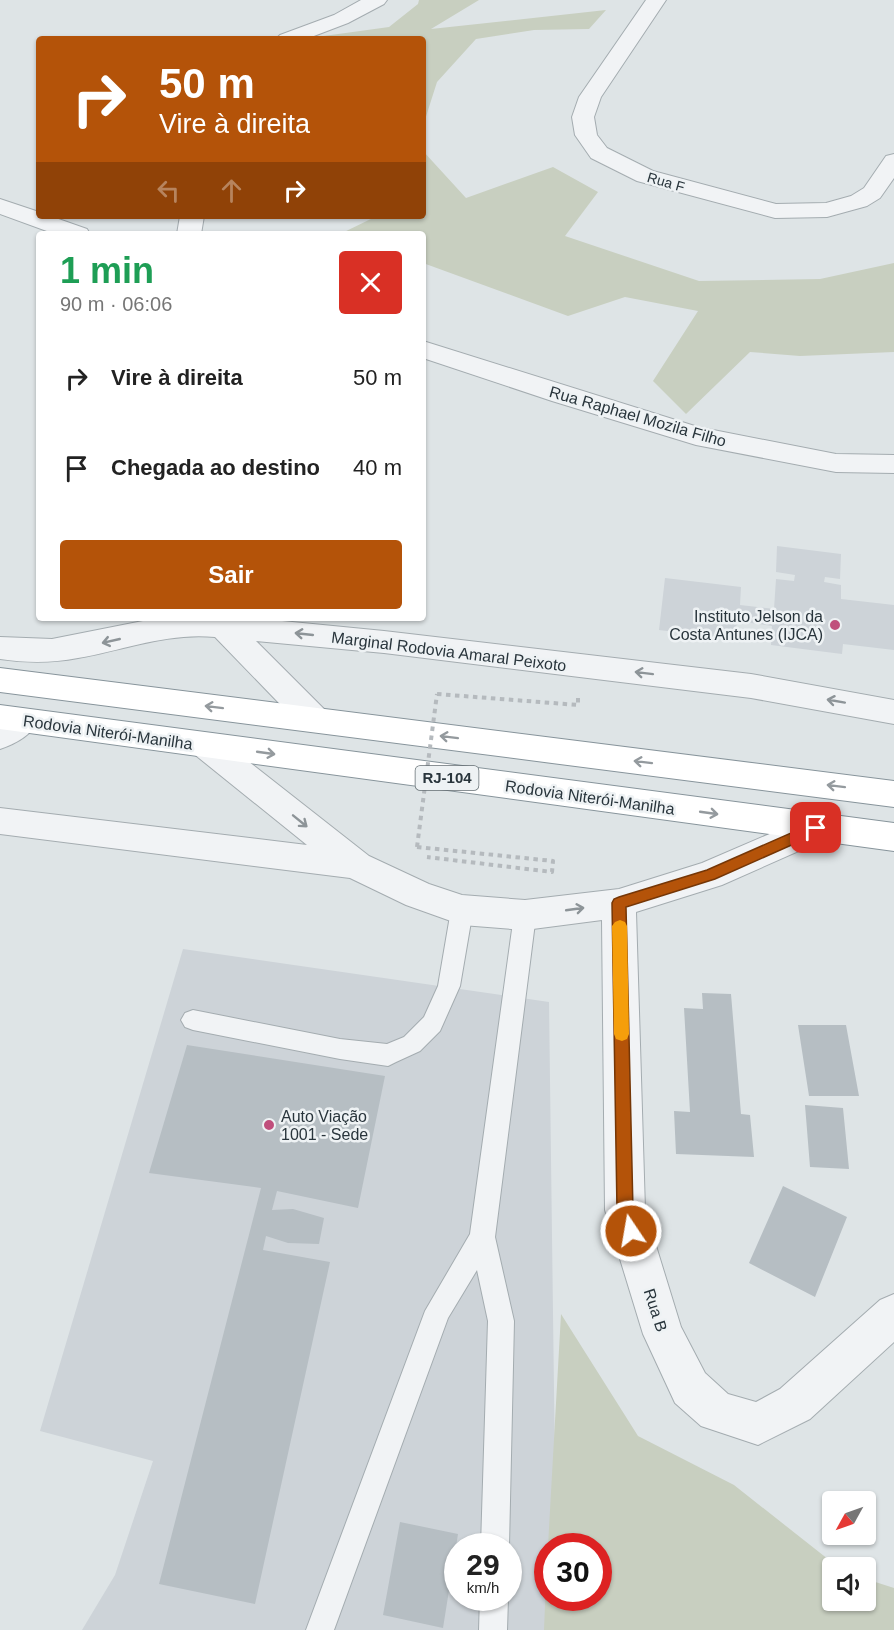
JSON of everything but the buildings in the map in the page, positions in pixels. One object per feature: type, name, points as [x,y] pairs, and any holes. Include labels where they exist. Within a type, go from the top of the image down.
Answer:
[{"type":"highway","points":[[0,680],[894,794]]},
{"type":"highway","name":"Rodovia Niterói-Manilha","points":[[8,725],[206,745],[894,837]]},
{"type":"street","points":[[295,36],[340,19],[377,0]]},
{"type":"street","name":"Rua F","points":[[656,0],[590,97],[583,117],[586,135],[599,153],[645,176],[775,211],[827,210],[859,201],[872,193],[894,161]]},
{"type":"street","points":[[0,206],[36,219]]},
{"type":"street","points":[[36,219],[70,231]]},
{"type":"street","name":"Rua Raphael Mozila Filho","points":[[426,350],[561,395],[696,436],[836,463],[894,464]]},
{"type":"street","name":"Marginal Rodovia Amaral Peixoto","points":[[2,653],[67,651],[172,625],[198,624],[384,642],[751,686],[894,712]]},
{"type":"street","points":[[224,627],[315,720]]},
{"type":"street","points":[[206,745],[357,866],[418,895],[462,909],[525,915],[619,903],[710,875],[816,828]]},
{"type":"street","points":[[0,821],[357,866]]},
{"type":"street","name":"Rua B","points":[[619,903],[625,1210],[663,1334],[690,1388],[716,1411],[758,1424],[795,1404],[894,1314]]},
{"type":"lane","points":[[194,1020],[340,1049],[388,1055],[412,1044],[432,1024],[449,986],[462,909]]},
{"type":"lane","points":[[495,1533],[501,1321],[482,1237],[525,915]]},
{"type":"lane","points":[[320,1630],[438,1311],[482,1237]]},
{"type":"lane","points":[[493,1630],[494,1611]]},
{"type":"path","points":[[418,895],[426,857],[552,872],[553,861],[417,847],[437,693]]},
{"type":"shaded area","points":[[777,546],[841,554],[840,579],[825,577],[824,582],[841,585],[841,599],[894,605],[894,650],[843,644],[842,654],[771,645],[772,626],[737,621],[735,639],[659,630],[665,578],[741,587],[740,605],[774,609],[776,579],[794,581],[795,575],[776,572]]},
{"type":"shaded area","points":[[183,949],[549,1002],[556,1533],[534,1533],[534,1611],[552,1611],[557,1630],[82,1630],[115,1575],[153,1461],[40,1431]]},
{"type":"green space","points":[[419,0],[479,0],[431,29],[606,10],[589,29],[534,30],[476,39],[437,82],[426,117],[426,36],[324,36],[389,27],[418,4]]},
{"type":"green space","points":[[426,154],[466,198],[553,167],[598,192],[565,236],[699,281],[820,279],[894,263],[894,352],[800,356],[750,352],[686,414],[653,381],[698,311],[625,297],[568,316],[426,264],[426,231],[346,231],[371,219],[426,219]]},
{"type":"green space","points":[[561,1314],[638,1436],[734,1485],[825,1557],[822,1557],[822,1611],[876,1611],[876,1582],[894,1588],[894,1630],[544,1630],[545,1611],[612,1611],[612,1533],[549,1533]]},
{"type":"slow traffic","points":[[620,926],[622,1034]]},
{"type":"place","name":"Instituto Jelson da Costa Antunes (IJCA)","points":[[835,625]]},
{"type":"place","name":"Auto Viação 1001 - Sede","points":[[269,1125]]},
{"type":"route","points":[[631,1231],[625,1210],[619,903],[710,875],[816,828]]}]
